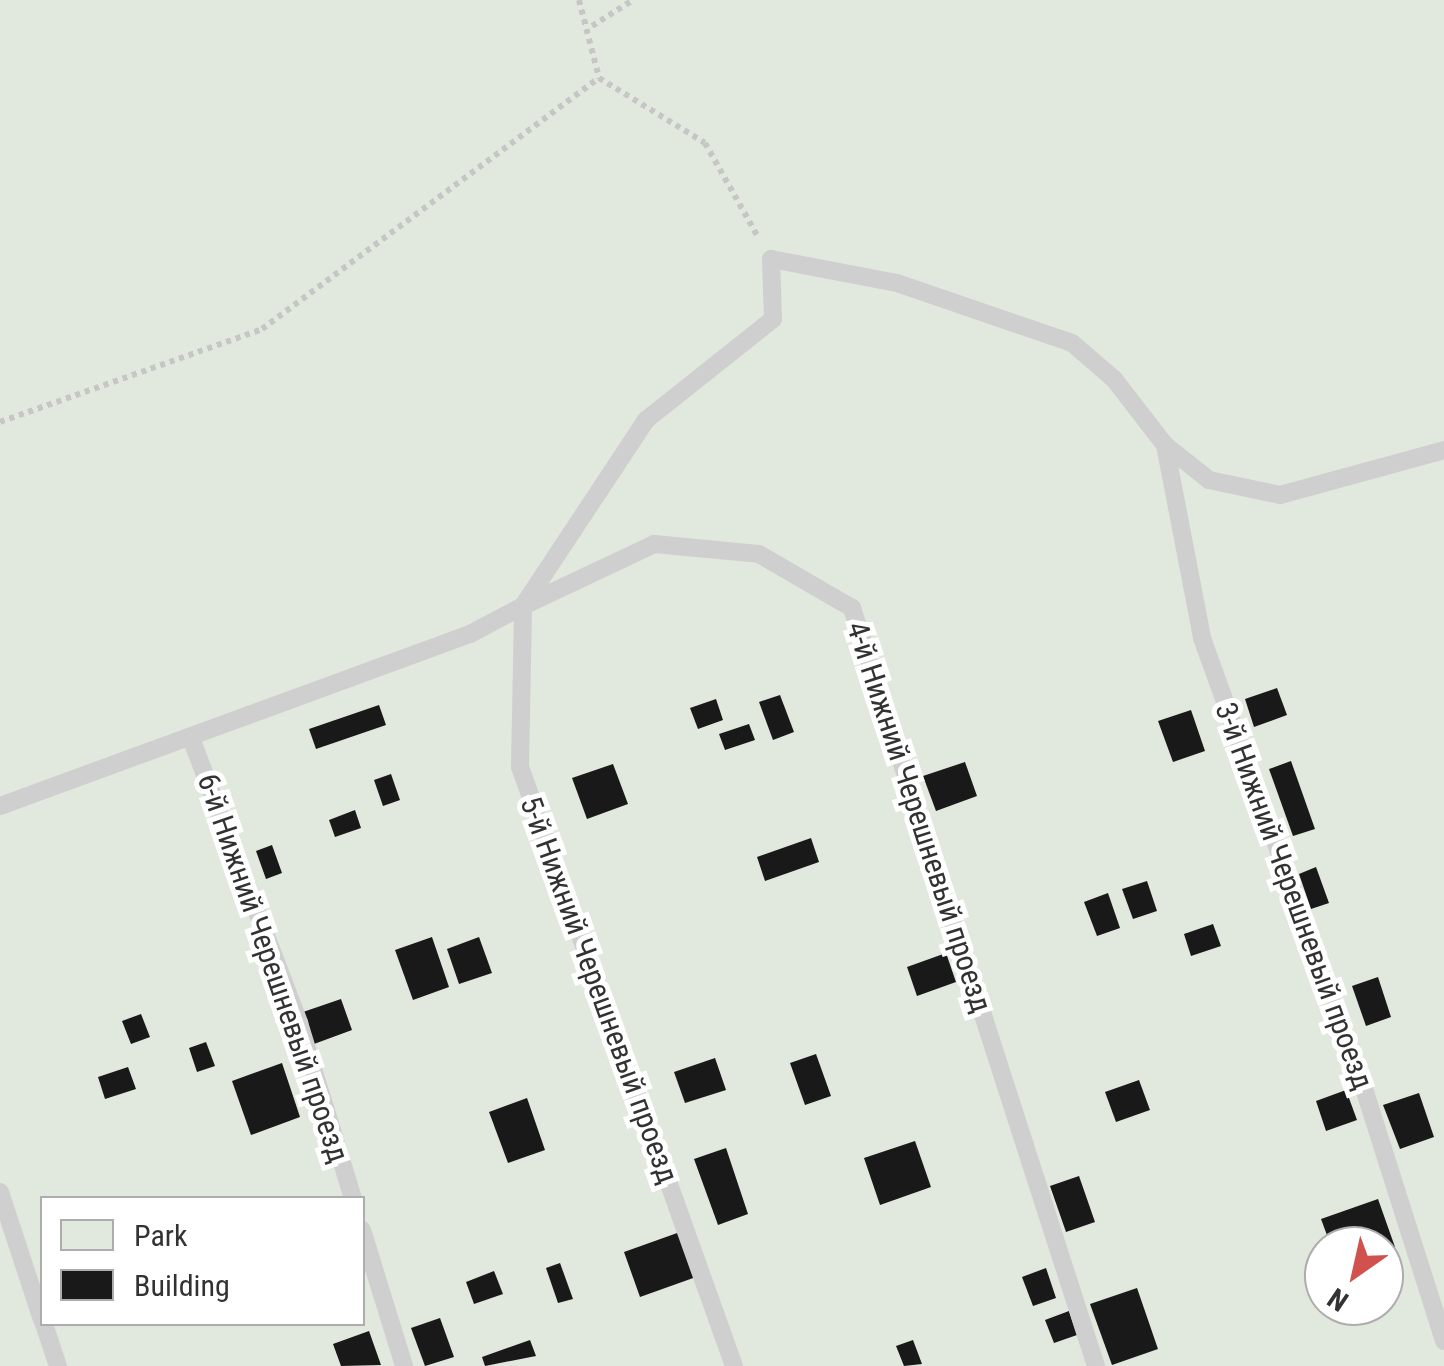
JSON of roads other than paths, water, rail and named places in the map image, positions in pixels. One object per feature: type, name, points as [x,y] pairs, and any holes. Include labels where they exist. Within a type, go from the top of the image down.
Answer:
[{"type":"lane","points":[[524,606],[646,420],[774,320],[771,259],[897,283],[1072,342],[1114,379],[1165,445],[1209,480],[1280,495],[1444,450]]},
{"type":"lane","name":"3-й Нижний Черешневый проезд","points":[[1165,445],[1202,638],[1360,1076],[1444,1341]]},
{"type":"lane","name":"4-й Нижний Черешневый проезд","points":[[0,806],[470,634],[654,544],[759,554],[852,608],[1096,1366]]},
{"type":"lane","name":"5-й Нижний Черешневый проезд","points":[[524,606],[520,767],[734,1366]]},
{"type":"lane","name":"6-й Нижний Черешневый проезд","points":[[192,738],[299,1023],[352,1196]]},
{"type":"lane","points":[[0,1192],[40,1313]]},
{"type":"lane","points":[[365,1240],[404,1366]]},
{"type":"lane","points":[[44,1326],[58,1366]]}]
